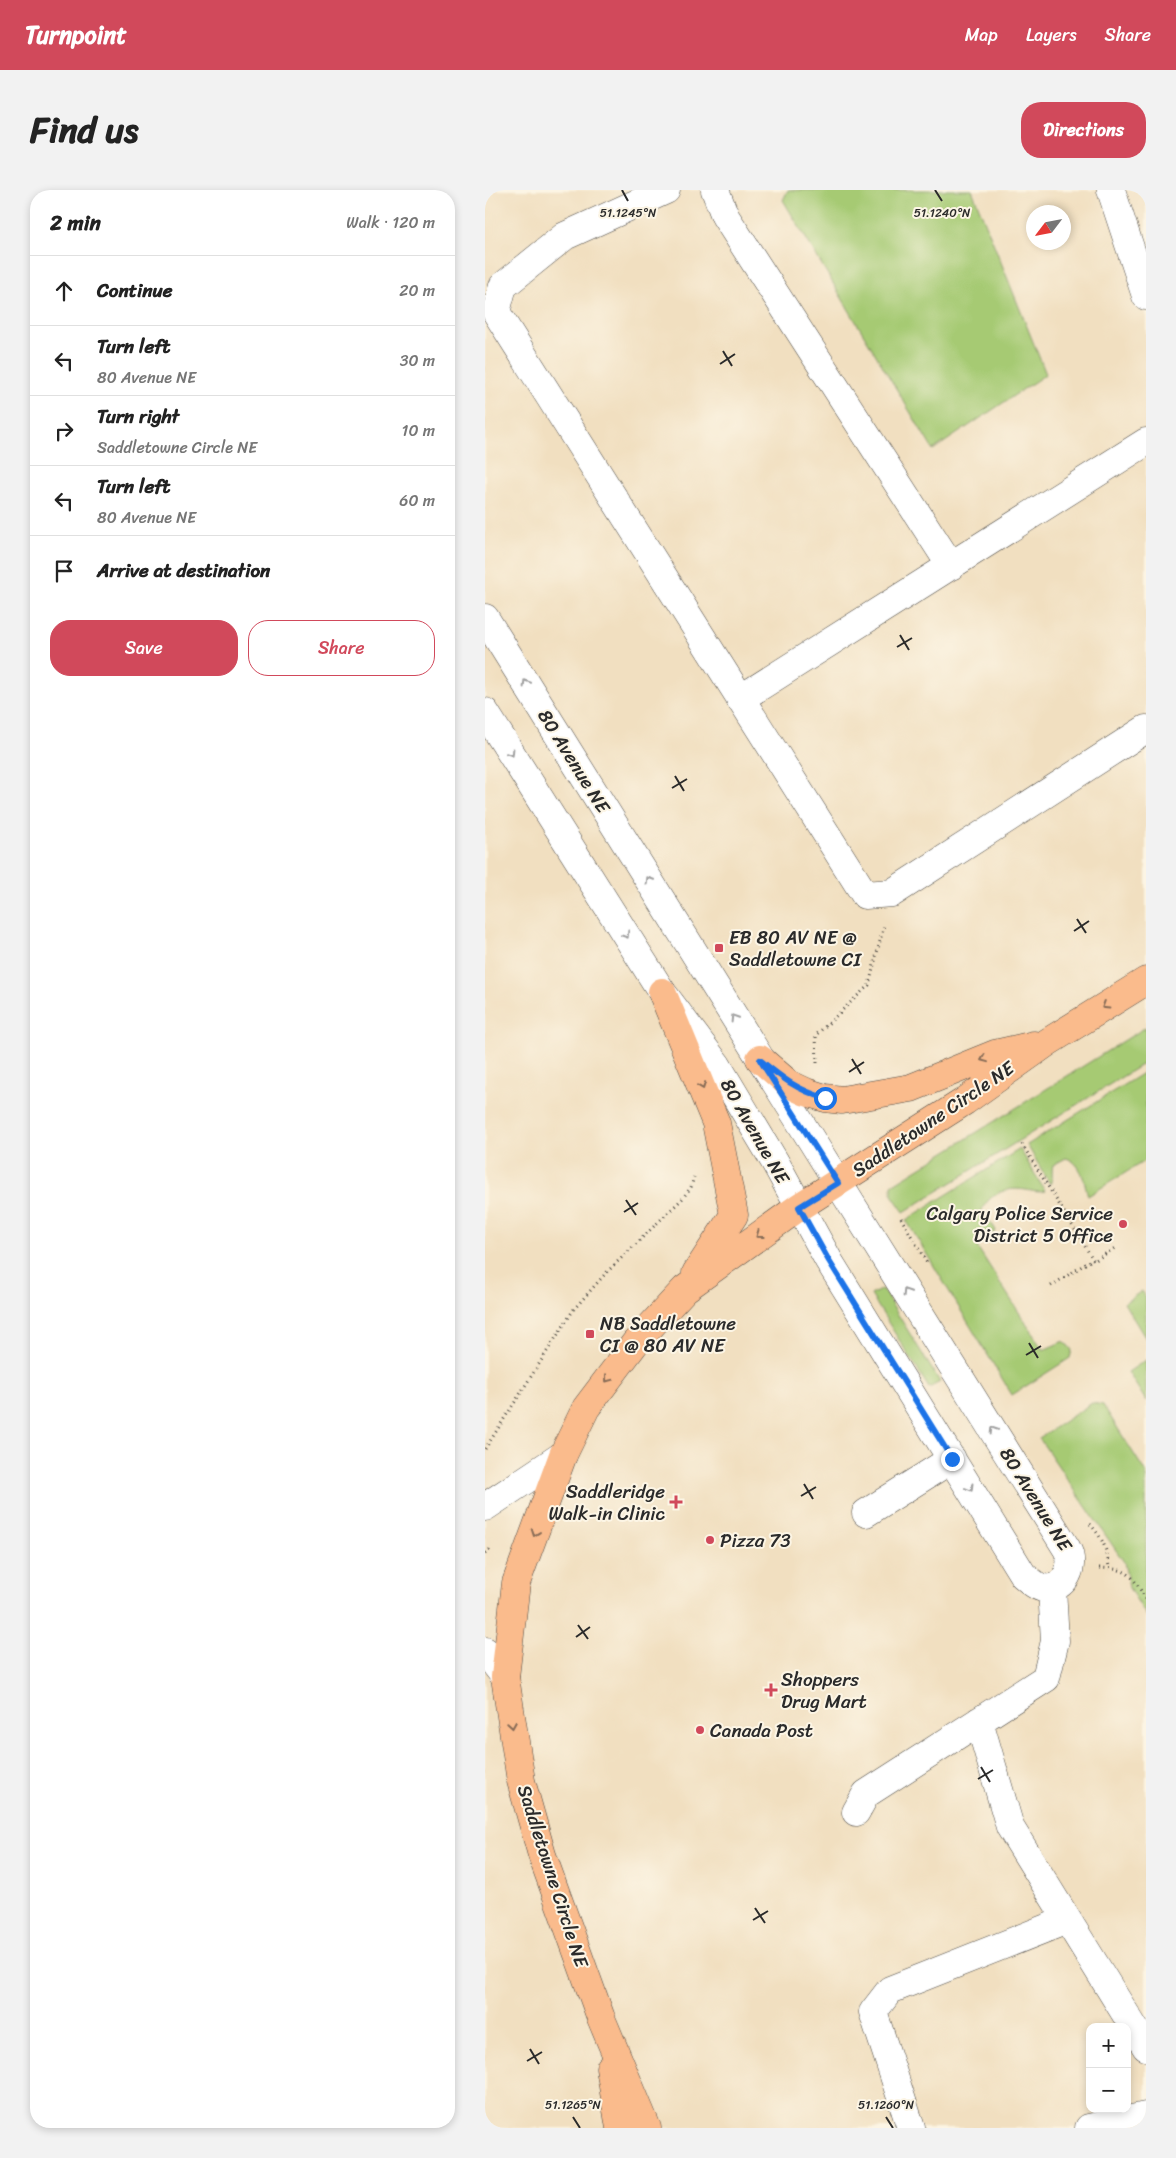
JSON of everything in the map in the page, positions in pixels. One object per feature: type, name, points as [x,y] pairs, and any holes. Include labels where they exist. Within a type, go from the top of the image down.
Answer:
[{"type":"main road","name":"Saddletowne Circle NE","points":[[647,2128],[601,2018],[541,1855],[521,1781],[505,1677],[516,1584],[563,1454],[586,1408],[636,1342],[685,1288],[799,1207],[965,1101],[1048,1042],[1146,980]]},
{"type":"main road","points":[[662,992],[716,1123],[734,1215],[685,1288]]},
{"type":"main road","points":[[760,1060],[789,1084],[825,1098],[842,1100],[911,1088],[995,1054],[1048,1042]]},
{"type":"main road","points":[[601,2018],[620,2128]]},
{"type":"street","points":[[665,190],[565,236],[503,286],[496,312],[865,895],[892,894],[1146,729]]},
{"type":"street","points":[[715,190],[725,216],[951,566]]},
{"type":"street","points":[[1111,190],[1146,296]]},
{"type":"street","points":[[740,699],[1146,442]]},
{"type":"street","name":"80 Avenue NE","points":[[485,618],[1072,1557],[1071,1566],[1061,1584],[1052,1588],[1042,1588],[1023,1576],[829,1261],[775,1162],[717,1065],[662,992],[485,712]]},
{"type":"street","points":[[485,1508],[563,1454]]},
{"type":"street","points":[[866,1513],[952,1459]]},
{"type":"street","points":[[857,1812],[867,1794],[1046,1678],[1055,1642],[1052,1588]]},
{"type":"street","points":[[485,1651],[505,1677]]},
{"type":"street","points":[[979,1721],[1010,1827],[1146,2047]]},
{"type":"street","points":[[911,2128],[873,2012],[890,1990],[1067,1920]]},
{"type":"street","points":[[1089,2128],[1146,2116]]},
{"type":"path","points":[[818,1071],[816,1035],[869,985],[892,894]]},
{"type":"path","points":[[1022,1144],[1093,1259]]},
{"type":"path","points":[[485,1449],[574,1309],[607,1272],[682,1199],[691,1187],[696,1174]]},
{"type":"path","points":[[1051,1286],[1093,1259],[1094,1261],[1115,1248]]},
{"type":"path","points":[[485,1553],[492,1548]]},
{"type":"path","points":[[1071,1566],[1123,1570],[1130,1574],[1146,1599]]},
{"type":"green space","points":[[788,190],[972,190],[1046,374],[933,450],[783,200]]},
{"type":"green space","points":[[1146,1027],[1146,1062],[904,1212],[892,1195],[892,1185]]},
{"type":"green space","points":[[1146,1071],[1146,1160],[1088,1196],[1079,1168],[1066,1158],[1053,1165],[1050,1184],[1027,1145]]},
{"type":"green space","points":[[1020,1149],[1045,1191],[1013,1189],[1006,1190],[990,1198],[982,1209],[984,1215],[996,1231],[976,1245],[1043,1350],[1064,1341],[1072,1350],[1070,1358],[1012,1395],[906,1220]]},
{"type":"green space","points":[[882,1289],[940,1382],[929,1388],[871,1295]]},
{"type":"green space","points":[[1142,1291],[1146,1297],[1146,1339],[1124,1303]]},
{"type":"green space","points":[[1146,1360],[1146,1401],[1128,1372]]},
{"type":"green space","points":[[1092,1403],[1103,1405],[1146,1473],[1146,1615],[1129,1588],[1124,1562],[1039,1438]]},
{"type":"place","name":"EB 80 AV NE @ Saddletowne CI","points":[[719,948]]},
{"type":"place","name":"Calgary Police Service District 5 Office","points":[[1123,1224]]},
{"type":"place","name":"NB Saddletowne CI @ 80 AV NE","points":[[590,1334]]},
{"type":"place","name":"Saddleridge Walk-in Clinic","points":[[676,1502]]},
{"type":"place","name":"Pizza 73","points":[[710,1540]]},
{"type":"place","name":"Shoppers Drug Mart","points":[[771,1690]]},
{"type":"place","name":"Canada Post","points":[[700,1730]]},
{"type":"route","points":[[825,1098],[789,1084],[760,1060],[838,1183],[799,1207],[829,1261],[952,1459]]}]
